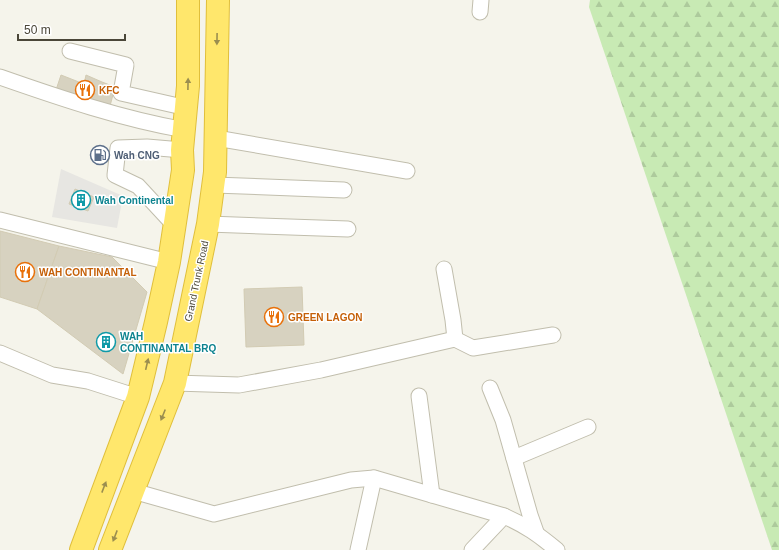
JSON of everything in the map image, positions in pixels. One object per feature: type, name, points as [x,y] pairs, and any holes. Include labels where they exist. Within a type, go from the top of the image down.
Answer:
[{"type":"highway","points":[[81,550],[138,397],[155,329],[169,262],[184,150],[188,86],[188,0]]},
{"type":"highway","name":"Grand Trunk Road","points":[[110,550],[175,383],[208,224],[214,179],[216,138],[218,0]]},
{"type":"highway","points":[[184,150],[214,179]]},
{"type":"street","points":[[70,50],[126,65],[121,93],[187,108]]},
{"type":"street","points":[[0,77],[62,99],[158,125],[184,150]]},
{"type":"street","points":[[216,138],[407,171]]},
{"type":"street","points":[[175,226],[138,186],[115,175],[118,148],[147,147],[184,150]]},
{"type":"street","points":[[214,179],[344,190]]},
{"type":"street","points":[[0,220],[169,262]]},
{"type":"street","points":[[208,224],[348,229]]},
{"type":"street","points":[[444,269],[455,338]]},
{"type":"street","points":[[175,383],[239,385],[321,370],[455,338],[473,348],[554,335]]},
{"type":"street","points":[[0,353],[52,375],[88,381],[138,397]]},
{"type":"street","points":[[490,388],[502,420],[536,532]]},
{"type":"street","points":[[419,396],[432,495]]},
{"type":"street","points":[[514,458],[588,427]]},
{"type":"street","points":[[133,491],[214,514],[351,480],[374,478],[504,516],[519,522],[536,532],[557,550]]},
{"type":"street","points":[[358,550],[374,478]]},
{"type":"street","points":[[472,550],[504,516]]},
{"type":"green space","points":[[590,0],[779,0],[779,550],[772,550],[589,7]]},
{"type":"shaded area","points":[[61,169],[123,196],[117,228],[52,217]]},
{"type":"building","name":"KFC","points":[[61,75],[84,84],[86,75],[115,87],[110,106],[55,93]]},
{"type":"building","name":"Wah Continental","points":[[75,189],[94,197],[88,211],[69,204]]},
{"type":"building","name":"WAH CONTINANTAL","points":[[0,231],[59,246],[37,309],[0,297]]},
{"type":"building","name":"WAH CONTINANTAL BRQ","points":[[59,246],[112,257],[147,292],[123,374],[37,309]]},
{"type":"building","name":"GREEN LAGON","points":[[302,287],[304,345],[246,347],[244,289]]},
{"type":"place","name":"KFC","points":[[85,90]]},
{"type":"place","name":"Wah CNG","points":[[100,155]]},
{"type":"place","name":"Wah Continental","points":[[81,200]]},
{"type":"place","name":"WAH CONTINANTAL","points":[[25,272]]},
{"type":"place","name":"GREEN LAGON","points":[[274,317]]},
{"type":"place","name":"WAH CONTINANTAL BRQ","points":[[106,342]]}]
